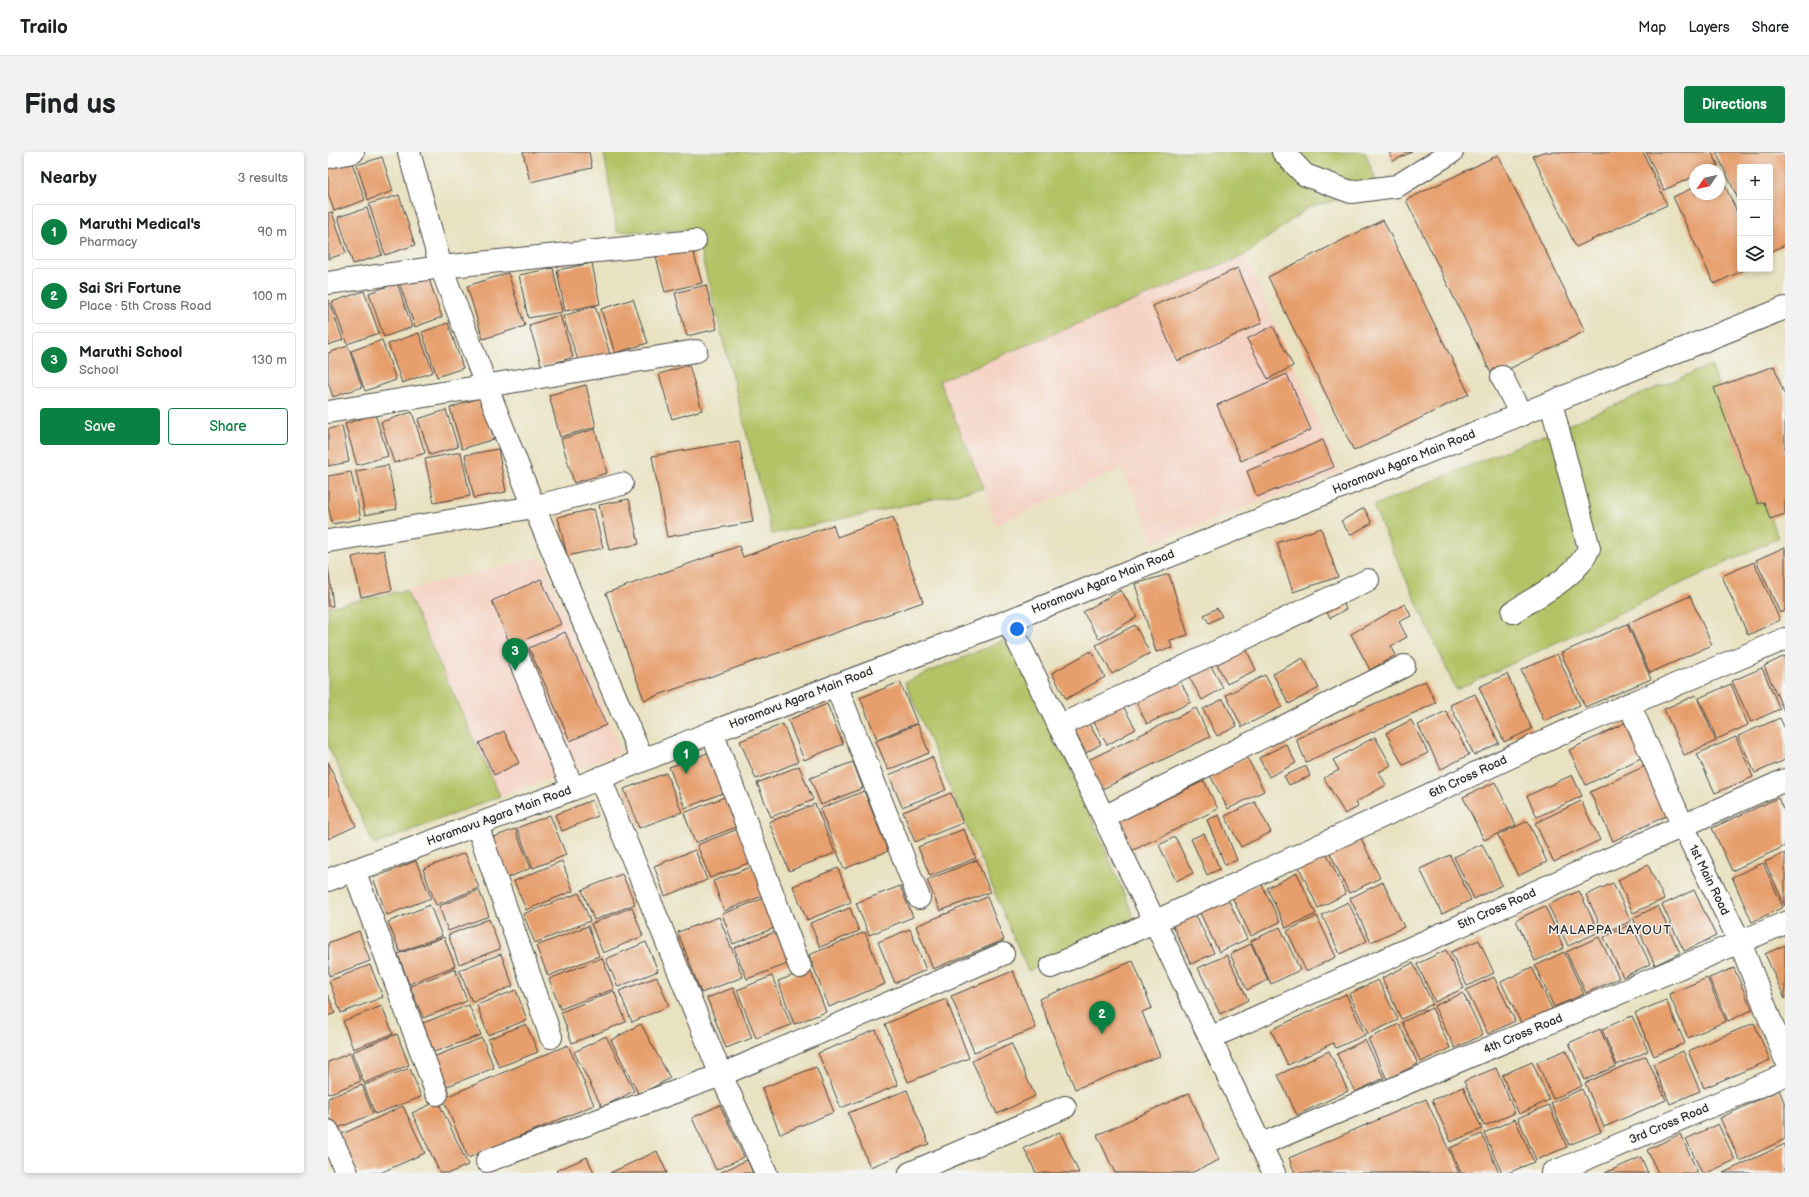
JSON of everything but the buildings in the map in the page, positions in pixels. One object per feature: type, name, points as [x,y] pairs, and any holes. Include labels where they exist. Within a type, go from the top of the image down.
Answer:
[{"type":"street","points":[[328,157],[353,152]]},
{"type":"street","points":[[409,152],[441,267],[534,507],[642,759]]},
{"type":"street","points":[[1283,152],[1305,175],[1351,192],[1397,186],[1452,152]]},
{"type":"street","points":[[328,283],[441,267],[695,241]]},
{"type":"street","name":"Horamavu Agara Main Road","points":[[328,880],[573,789],[642,759],[1008,621],[1785,308]]},
{"type":"street","points":[[328,412],[486,384],[696,351]]},
{"type":"street","points":[[1502,377],[1521,415]]},
{"type":"street","points":[[1513,612],[1574,571],[1585,557],[1589,548],[1551,402]]},
{"type":"street","points":[[328,541],[534,507],[622,484]]},
{"type":"street","points":[[1059,726],[1368,580]]},
{"type":"street","points":[[1008,621],[1104,817],[1274,1173]]},
{"type":"street","name":"6th Cross Road","points":[[1051,967],[1154,922],[1582,724],[1785,639]]},
{"type":"street","points":[[517,654],[573,789]]},
{"type":"street","points":[[1104,817],[1404,666]]},
{"type":"street","points":[[836,685],[919,898]]},
{"type":"street","name":"1st Main Road","points":[[1629,704],[1683,826],[1740,942],[1785,1058]]},
{"type":"street","points":[[712,732],[800,968]]},
{"type":"street","points":[[600,778],[720,1075],[766,1173]]},
{"type":"street","name":"5th Cross Road","points":[[1210,1038],[1785,780]]},
{"type":"street","points":[[477,824],[551,1037]]},
{"type":"street","points":[[354,870],[437,1094]]},
{"type":"street","name":"4th Cross Road","points":[[1260,1146],[1785,923]]},
{"type":"street","points":[[487,1161],[720,1075],[1003,954]]},
{"type":"street","name":"3rd Cross Road","points":[[1552,1173],[1785,1075]]},
{"type":"street","points":[[910,1173],[1065,1107]]},
{"type":"street","points":[[328,1131],[347,1173]]},
{"type":"shaded area","points":[[1245,255],[1340,472],[1154,542],[1122,468],[996,525],[984,488],[939,381]]},
{"type":"shaded area","points":[[541,557],[621,752],[500,796],[406,590]]},
{"type":"green space","points":[[604,152],[1365,152],[1383,198],[1379,189],[1309,207],[1245,255],[939,381],[984,488],[772,534],[695,230],[617,232]]},
{"type":"green space","points":[[1711,365],[1778,538],[1456,690],[1373,506]]},
{"type":"green space","points":[[406,590],[500,796],[374,845],[328,745],[328,607]]},
{"type":"green space","points":[[1014,636],[1137,924],[1028,971],[905,682]]},
{"type":"place","name":"Maruthi School","points":[[515,671]]},
{"type":"place","name":"Maruthi Medical's","points":[[686,774]]},
{"type":"place","name":"Sai Sri Fortune","points":[[1102,1034]]},
{"type":"district","name":"MALAPPA LAYOUT","points":[[1610,930]]}]
